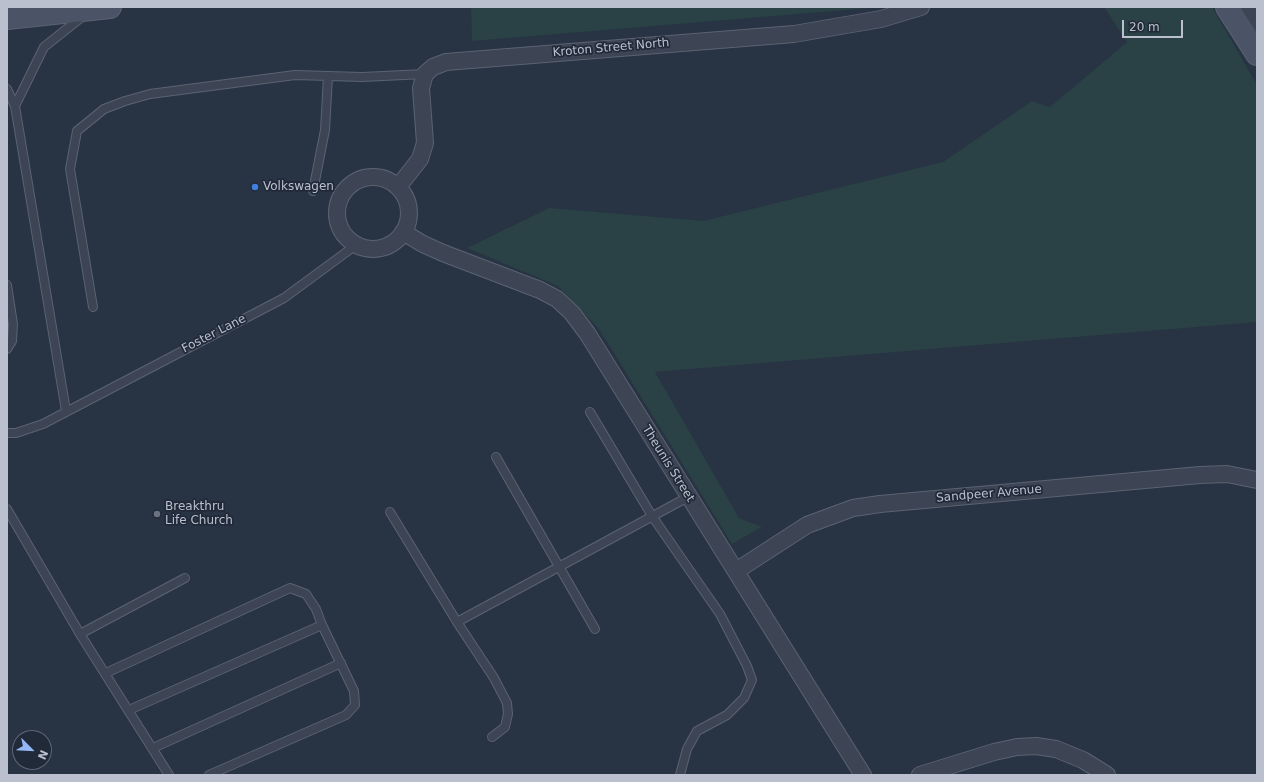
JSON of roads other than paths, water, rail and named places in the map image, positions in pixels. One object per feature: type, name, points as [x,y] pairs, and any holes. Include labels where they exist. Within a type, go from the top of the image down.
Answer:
[{"type":"main road","points":[[1227,7],[1257,54]]},
{"type":"main road","points":[[7,18],[101,8]]},
{"type":"street","name":"Kroton Street North","points":[[425,74],[433,66],[446,62],[794,34],[881,19],[921,7]]},
{"type":"street","points":[[1244,7],[1257,33]]},
{"type":"street","points":[[398,187],[420,159],[424,143],[421,88],[425,74]]},
{"type":"street","points":[[373,177],[389,181],[398,187],[405,197],[409,209],[408,221],[404,232],[387,246],[377,249],[366,249],[356,245],[347,238],[341,229],[337,218],[341,196],[348,187],[357,181],[373,177]]},
{"type":"street","name":"Theunis Street","points":[[404,232],[436,250],[540,290],[557,300],[572,313],[587,333],[863,775]]},
{"type":"street","name":"Sandpeer Avenue","points":[[736,571],[807,526],[853,508],[880,504],[1200,474],[1227,474],[1257,480]]},
{"type":"street","points":[[920,775],[994,752],[1017,747],[1036,746],[1056,749],[1083,760],[1107,775]]},
{"type":"lane","points":[[15,106],[44,47],[101,8]]},
{"type":"lane","points":[[93,307],[70,169],[77,131],[104,109],[150,94],[295,75],[362,77],[425,74]]},
{"type":"lane","points":[[313,191],[325,130],[328,76]]},
{"type":"lane","points":[[7,89],[15,106],[66,411]]},
{"type":"lane","name":"Foster Lane","points":[[7,433],[16,433],[43,424],[284,298],[356,245]]},
{"type":"lane","points":[[7,285],[13,324],[12,341],[7,349]]},
{"type":"lane","points":[[590,412],[652,516],[720,614],[747,666],[752,680],[744,698],[727,715],[697,731],[686,749],[680,775]]},
{"type":"lane","points":[[496,457],[595,629]]},
{"type":"lane","points":[[457,622],[688,497]]},
{"type":"lane","points":[[7,509],[80,634],[169,775]]},
{"type":"lane","points":[[390,512],[457,622],[494,678],[507,703],[508,714],[505,727],[492,737]]},
{"type":"lane","points":[[80,634],[185,578]]},
{"type":"lane","points":[[106,673],[290,588],[306,594],[316,609],[322,625],[354,691],[355,705],[346,715],[209,775]]},
{"type":"lane","points":[[129,710],[322,625]]},
{"type":"lane","points":[[153,748],[341,663]]},
{"type":"place","name":"Volkswagen","points":[[255,187]]},
{"type":"place","name":"Breakthru Life Church","points":[[157,514]]}]
